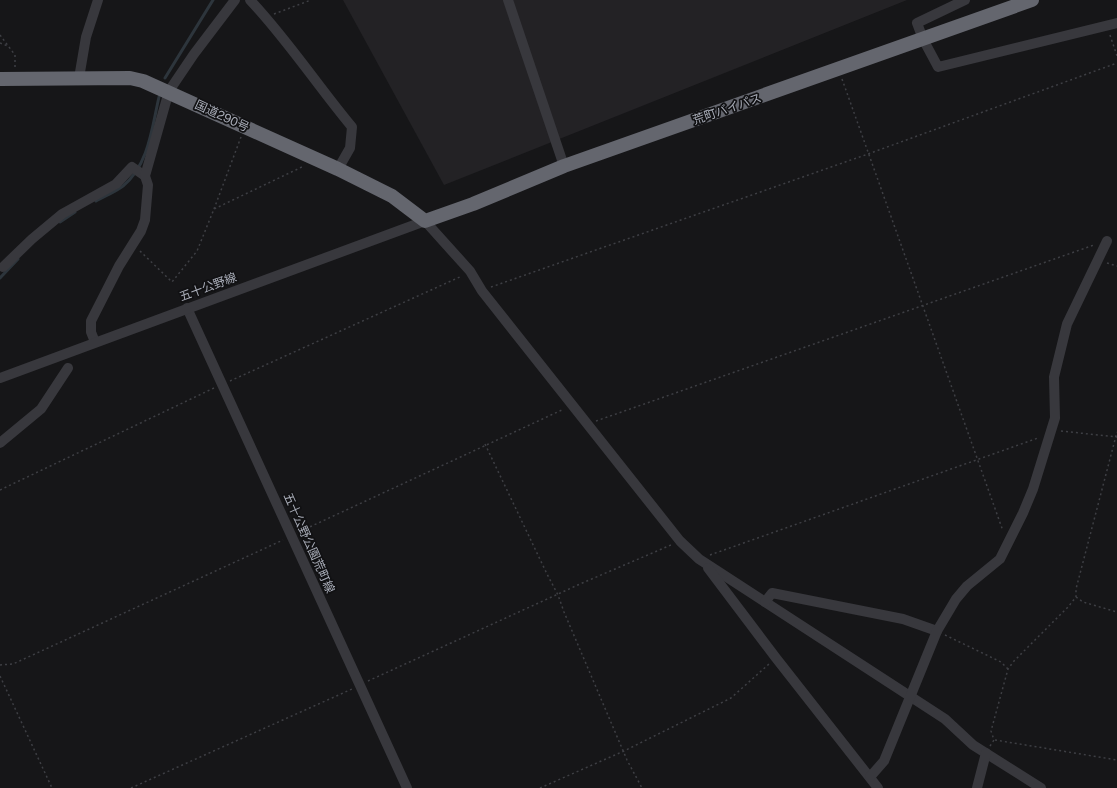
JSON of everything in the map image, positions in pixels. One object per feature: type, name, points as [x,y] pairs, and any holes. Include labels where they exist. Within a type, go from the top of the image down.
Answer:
[{"type":"highway","name":"荒町バイパス","points":[[425,221],[473,204],[564,166],[839,70],[1032,0]]},
{"type":"highway","name":"国道290号","points":[[0,79],[130,78],[168,91],[338,169],[392,196],[425,221]]},
{"type":"street","points":[[79,78],[86,37],[98,0]]},
{"type":"street","points":[[95,342],[91,332],[91,321],[118,266],[141,231],[145,220],[148,185],[145,176],[168,91],[235,0]]},
{"type":"street","points":[[250,0],[352,127],[350,148],[338,169]]},
{"type":"street","points":[[508,0],[564,166]]},
{"type":"street","points":[[965,0],[917,23],[923,39],[938,67],[1107,26],[1117,22]]},
{"type":"street","points":[[4,267],[32,238],[62,214],[116,184],[132,167],[145,176]]},
{"type":"street","points":[[425,221],[470,271],[482,291],[680,541],[702,561],[945,720],[986,753],[1041,788]]},
{"type":"street","name":"五十公野線","points":[[0,378],[425,221]]},
{"type":"street","points":[[870,777],[884,761],[937,631],[956,599],[967,586],[1000,559],[1033,489],[1055,418],[1054,377],[1067,324],[1107,240]]},
{"type":"street","name":"五十公野公園荒町線","points":[[187,308],[407,788]]},
{"type":"street","points":[[0,443],[41,409],[68,368]]},
{"type":"street","points":[[702,561],[878,788]]},
{"type":"street","points":[[765,602],[772,593],[903,619],[937,631]]},
{"type":"street","points":[[977,788],[986,753]]},
{"type":"path","points":[[265,17],[311,0]]},
{"type":"path","points":[[1107,26],[1117,56]]},
{"type":"path","points":[[0,35],[10,46],[15,55],[15,79]]},
{"type":"path","points":[[0,43],[10,46]]},
{"type":"path","points":[[482,291],[868,154],[1117,63]]},
{"type":"path","points":[[839,70],[1008,544]]},
{"type":"path","points":[[133,244],[172,282],[197,251],[245,126]]},
{"type":"path","points":[[214,209],[316,160]]},
{"type":"path","points":[[588,424],[1107,240]]},
{"type":"path","points":[[0,490],[222,384],[441,286],[470,271]]},
{"type":"path","points":[[702,561],[978,458],[1058,431],[1116,437]]},
{"type":"path","points":[[986,753],[994,740],[991,730],[1008,669],[1076,597],[1076,589],[1117,432]]},
{"type":"path","points":[[485,444],[558,595],[624,751],[642,788]]},
{"type":"path","points":[[131,788],[680,541]]},
{"type":"path","points":[[1076,597],[1083,602],[1117,612]]},
{"type":"path","points":[[937,631],[1001,662],[1008,669]]},
{"type":"path","points":[[540,788],[624,751],[731,698],[776,658]]},
{"type":"path","points":[[0,676],[52,788]]},
{"type":"path","points":[[994,740],[1117,760]]},
{"type":"shaded area","points":[[343,0],[907,0],[444,185]]},
{"type":"waterway","points":[[165,78],[213,0]]},
{"type":"waterway","points":[[96,201],[123,186],[139,167],[148,145],[159,97]]},
{"type":"waterway","points":[[60,222],[75,212]]},
{"type":"waterway","points":[[0,278],[18,259]]}]
